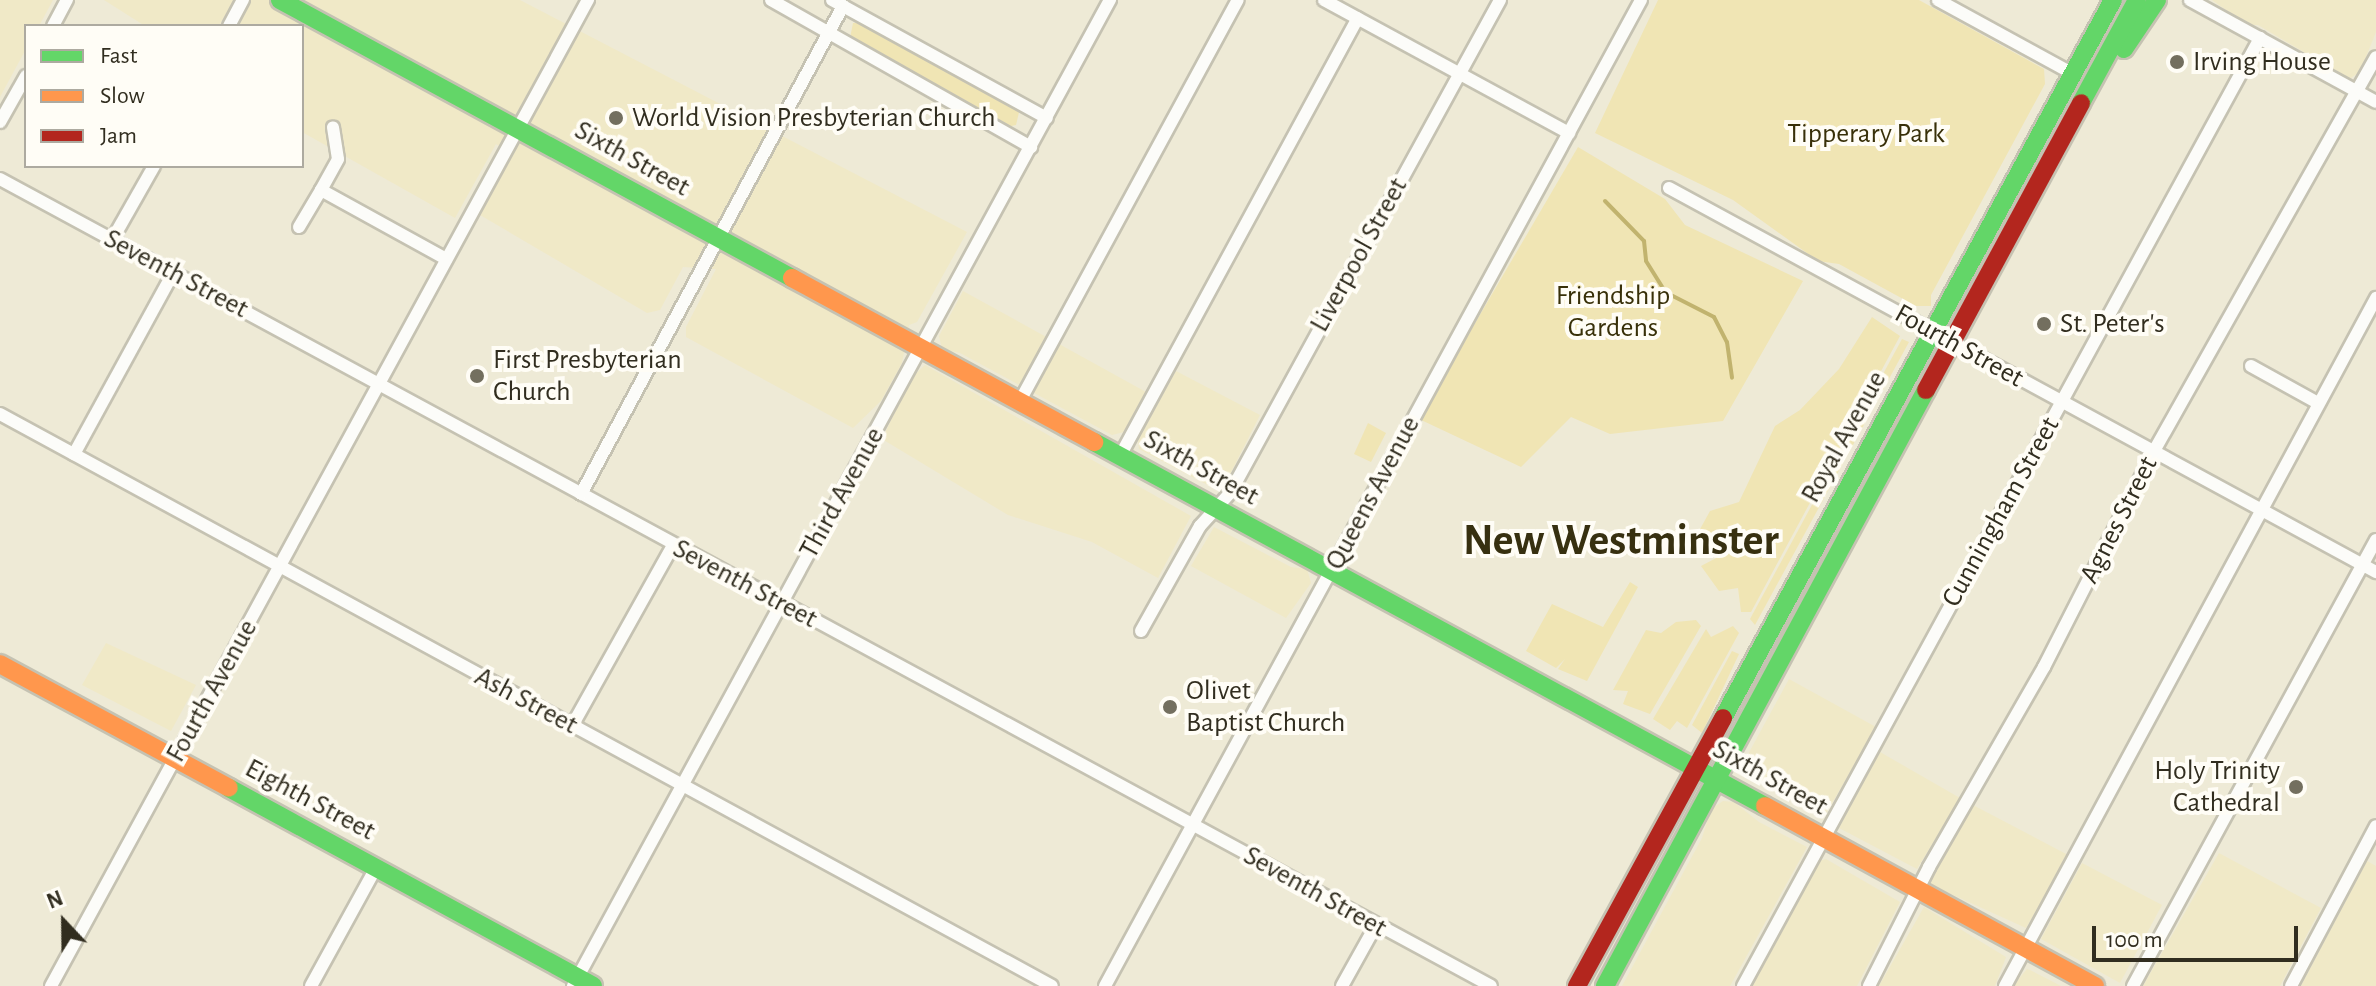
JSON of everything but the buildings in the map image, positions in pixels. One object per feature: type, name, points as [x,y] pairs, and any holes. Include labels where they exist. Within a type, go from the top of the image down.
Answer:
[{"type":"street","points":[[54,24],[67,0]]},
{"type":"street","points":[[230,24],[243,0]]},
{"type":"street","name":"Sixth Street","points":[[280,0],[2095,986]]},
{"type":"street","name":"Fourth Avenue","points":[[51,986],[588,0]]},
{"type":"street","points":[[771,0],[1031,147]]},
{"type":"street","name":"Third Avenue","points":[[582,983],[682,786],[1110,0]]},
{"type":"street","points":[[1020,401],[1238,0]]},
{"type":"street","points":[[1324,0],[1569,133]]},
{"type":"street","name":"Liverpool Street","points":[[1141,631],[1200,526],[1218,509],[1500,0]]},
{"type":"street","name":"Queens Avenue","points":[[1105,986],[1641,0]]},
{"type":"street","points":[[1938,0],[2073,74]]},
{"type":"street","name":"Royal Avenue","points":[[1577,986],[2113,0]]},
{"type":"street","name":"Royal Avenue","points":[[1605,986],[2137,0]]},
{"type":"street","points":[[2092,83],[2111,68],[2157,0]]},
{"type":"street","points":[[2190,0],[2376,102]]},
{"type":"street","points":[[581,494],[830,32],[838,3],[1047,118]]},
{"type":"street","points":[[1120,456],[1358,18]]},
{"type":"street","name":"Cunningham Street","points":[[1743,986],[2260,38]]},
{"type":"street","name":"Agnes Street","points":[[1869,986],[1918,890],[2044,667],[2154,451],[2376,57]]},
{"type":"street","points":[[0,122],[24,80]]},
{"type":"street","points":[[299,227],[338,159],[333,127]]},
{"type":"street","points":[[112,240],[153,168]]},
{"type":"street","name":"Seventh Street","points":[[0,179],[1491,986]]},
{"type":"street","name":"Fourth Street","points":[[1669,188],[2376,572]]},
{"type":"street","points":[[321,190],[446,259]]},
{"type":"street","points":[[74,454],[173,273]]},
{"type":"street","points":[[2005,986],[2376,298]]},
{"type":"street","points":[[2251,366],[2318,403]]},
{"type":"street","name":"Ash Street","points":[[0,414],[279,570],[1052,986]]},
{"type":"street","points":[[2133,986],[2376,540]]},
{"type":"street","points":[[572,726],[673,545]]},
{"type":"street","name":"Eighth Street","points":[[0,664],[582,983]]},
{"type":"street","points":[[2291,986],[2371,850],[2376,826]]},
{"type":"street","points":[[311,986],[376,868]]},
{"type":"street","points":[[1342,986],[1376,925]]},
{"type":"shaded area","points":[[0,0],[53,0],[40,24],[24,24],[24,53],[0,97]]},
{"type":"shaded area","points":[[104,0],[520,0],[967,232],[917,322],[909,325],[902,363],[881,401],[853,428],[686,337],[686,327],[716,269],[683,267],[660,310],[647,313],[480,215],[513,155],[496,144],[455,218],[304,133],[304,24],[237,24],[245,9],[232,3],[220,24],[142,24]]},
{"type":"shaded area","points":[[2212,0],[2376,0],[2376,32],[2360,72],[2349,79],[2258,25],[2247,25]]},
{"type":"shaded area","points":[[963,291],[1146,392],[1124,432],[1112,435],[960,353],[942,349],[939,336]]},
{"type":"shaded area","points":[[925,365],[1191,516],[1158,578],[1092,542],[1008,515],[882,439],[912,377]]},
{"type":"shaded area","points":[[1176,371],[1260,415],[1221,492],[1139,449],[1138,440]]},
{"type":"shaded area","points":[[1214,527],[1291,567],[1307,569],[1311,583],[1286,618],[1191,566]]},
{"type":"shaded area","points":[[106,643],[196,685],[171,731],[82,685]]},
{"type":"shaded area","points":[[1789,679],[1876,727],[1827,812],[1819,816],[1744,770],[1746,758]]},
{"type":"shaded area","points":[[1880,752],[1960,798],[1917,869],[1839,828]]},
{"type":"shaded area","points":[[1723,801],[1734,802],[1759,822],[1807,847],[1730,986],[1622,986],[1702,838],[1711,809]]},
{"type":"shaded area","points":[[1971,804],[2068,855],[2026,928],[1929,884]]},
{"type":"shaded area","points":[[2219,853],[2321,908],[2280,986],[2143,986]]},
{"type":"shaded area","points":[[1826,859],[1900,902],[1857,986],[1750,986],[1819,861]]},
{"type":"shaded area","points":[[2367,861],[2376,866],[2376,986],[2301,986]]},
{"type":"shaded area","points":[[2082,863],[2162,905],[2120,983],[2041,939]]},
{"type":"shaded area","points":[[1924,907],[2006,957],[1995,986],[1879,986]]},
{"type":"shaded area","points":[[2027,969],[2030,970],[2061,986],[2013,986]]},
{"type":"green space","name":"Tipperary Park","points":[[1658,0],[1919,0],[2044,69],[2045,84],[1931,295],[1931,306],[1916,306],[1839,264],[1818,261],[1733,200],[1595,133]]},
{"type":"green space","points":[[853,23],[864,23],[1020,108],[1016,125],[1006,127],[850,38]]},
{"type":"green space","name":"Friendship Gardens","points":[[1578,147],[1665,199],[1685,225],[1803,281],[1723,421],[1610,434],[1571,417],[1521,467],[1419,419]]},
{"type":"green space","points":[[1872,317],[1900,336],[1751,612],[1741,612],[1738,588],[1719,591],[1701,566],[1720,556],[1712,540],[1699,531],[1710,511],[1739,502],[1775,426],[1800,410],[1839,369]]},
{"type":"green space","points":[[1902,339],[1909,342],[1755,625],[1750,619]]},
{"type":"green space","points":[[1368,423],[1386,433],[1371,462],[1354,454]]},
{"type":"green space","points":[[1630,582],[1638,587],[1587,681],[1558,669],[1565,659],[1556,668],[1526,651],[1552,604],[1603,627]]},
{"type":"green space","points":[[1696,620],[1701,626],[1650,714],[1623,704],[1628,691],[1613,690],[1646,630],[1661,633],[1676,622]]},
{"type":"green space","points":[[1733,626],[1739,633],[1687,728],[1677,721],[1670,730],[1653,719],[1706,629],[1711,637]]},
{"type":"green space","points":[[1732,651],[1739,654],[1702,733],[1692,725]]},
{"type":"waterway","points":[[1605,201],[1644,241],[1646,261],[1665,292],[1714,317],[1727,342],[1732,378]]},
{"type":"traffic: fast","points":[[280,0],[792,278]]},
{"type":"traffic: fast","points":[[1723,718],[2113,0]]},
{"type":"traffic: fast","points":[[2081,103],[2137,0]]},
{"type":"traffic: fast","points":[[2124,49],[2157,0]]},
{"type":"traffic: fast","points":[[1605,986],[1926,390]]},
{"type":"traffic: fast","points":[[1094,442],[1765,806]]},
{"type":"traffic: fast","points":[[229,788],[593,986]]},
{"type":"traffic: slow","points":[[792,278],[1094,442]]},
{"type":"traffic: slow","points":[[0,664],[229,788]]},
{"type":"traffic: slow","points":[[1765,806],[2095,986]]},
{"type":"traffic: jam","points":[[1926,390],[2081,103]]},
{"type":"traffic: jam","points":[[1577,986],[1723,718]]},
{"type":"place","name":"Irving House","points":[[2177,62]]},
{"type":"place","name":"World Vision Presbyterian Church","points":[[616,118]]},
{"type":"place","name":"St. Peter's","points":[[2044,324]]},
{"type":"place","name":"First Presbyterian Church","points":[[477,376]]},
{"type":"place","name":"Olivet Baptist Church","points":[[1170,707]]},
{"type":"place","name":"Holy Trinity Cathedral","points":[[2296,787]]},
{"type":"district","name":"New Westminster","points":[[1621,541]]}]
